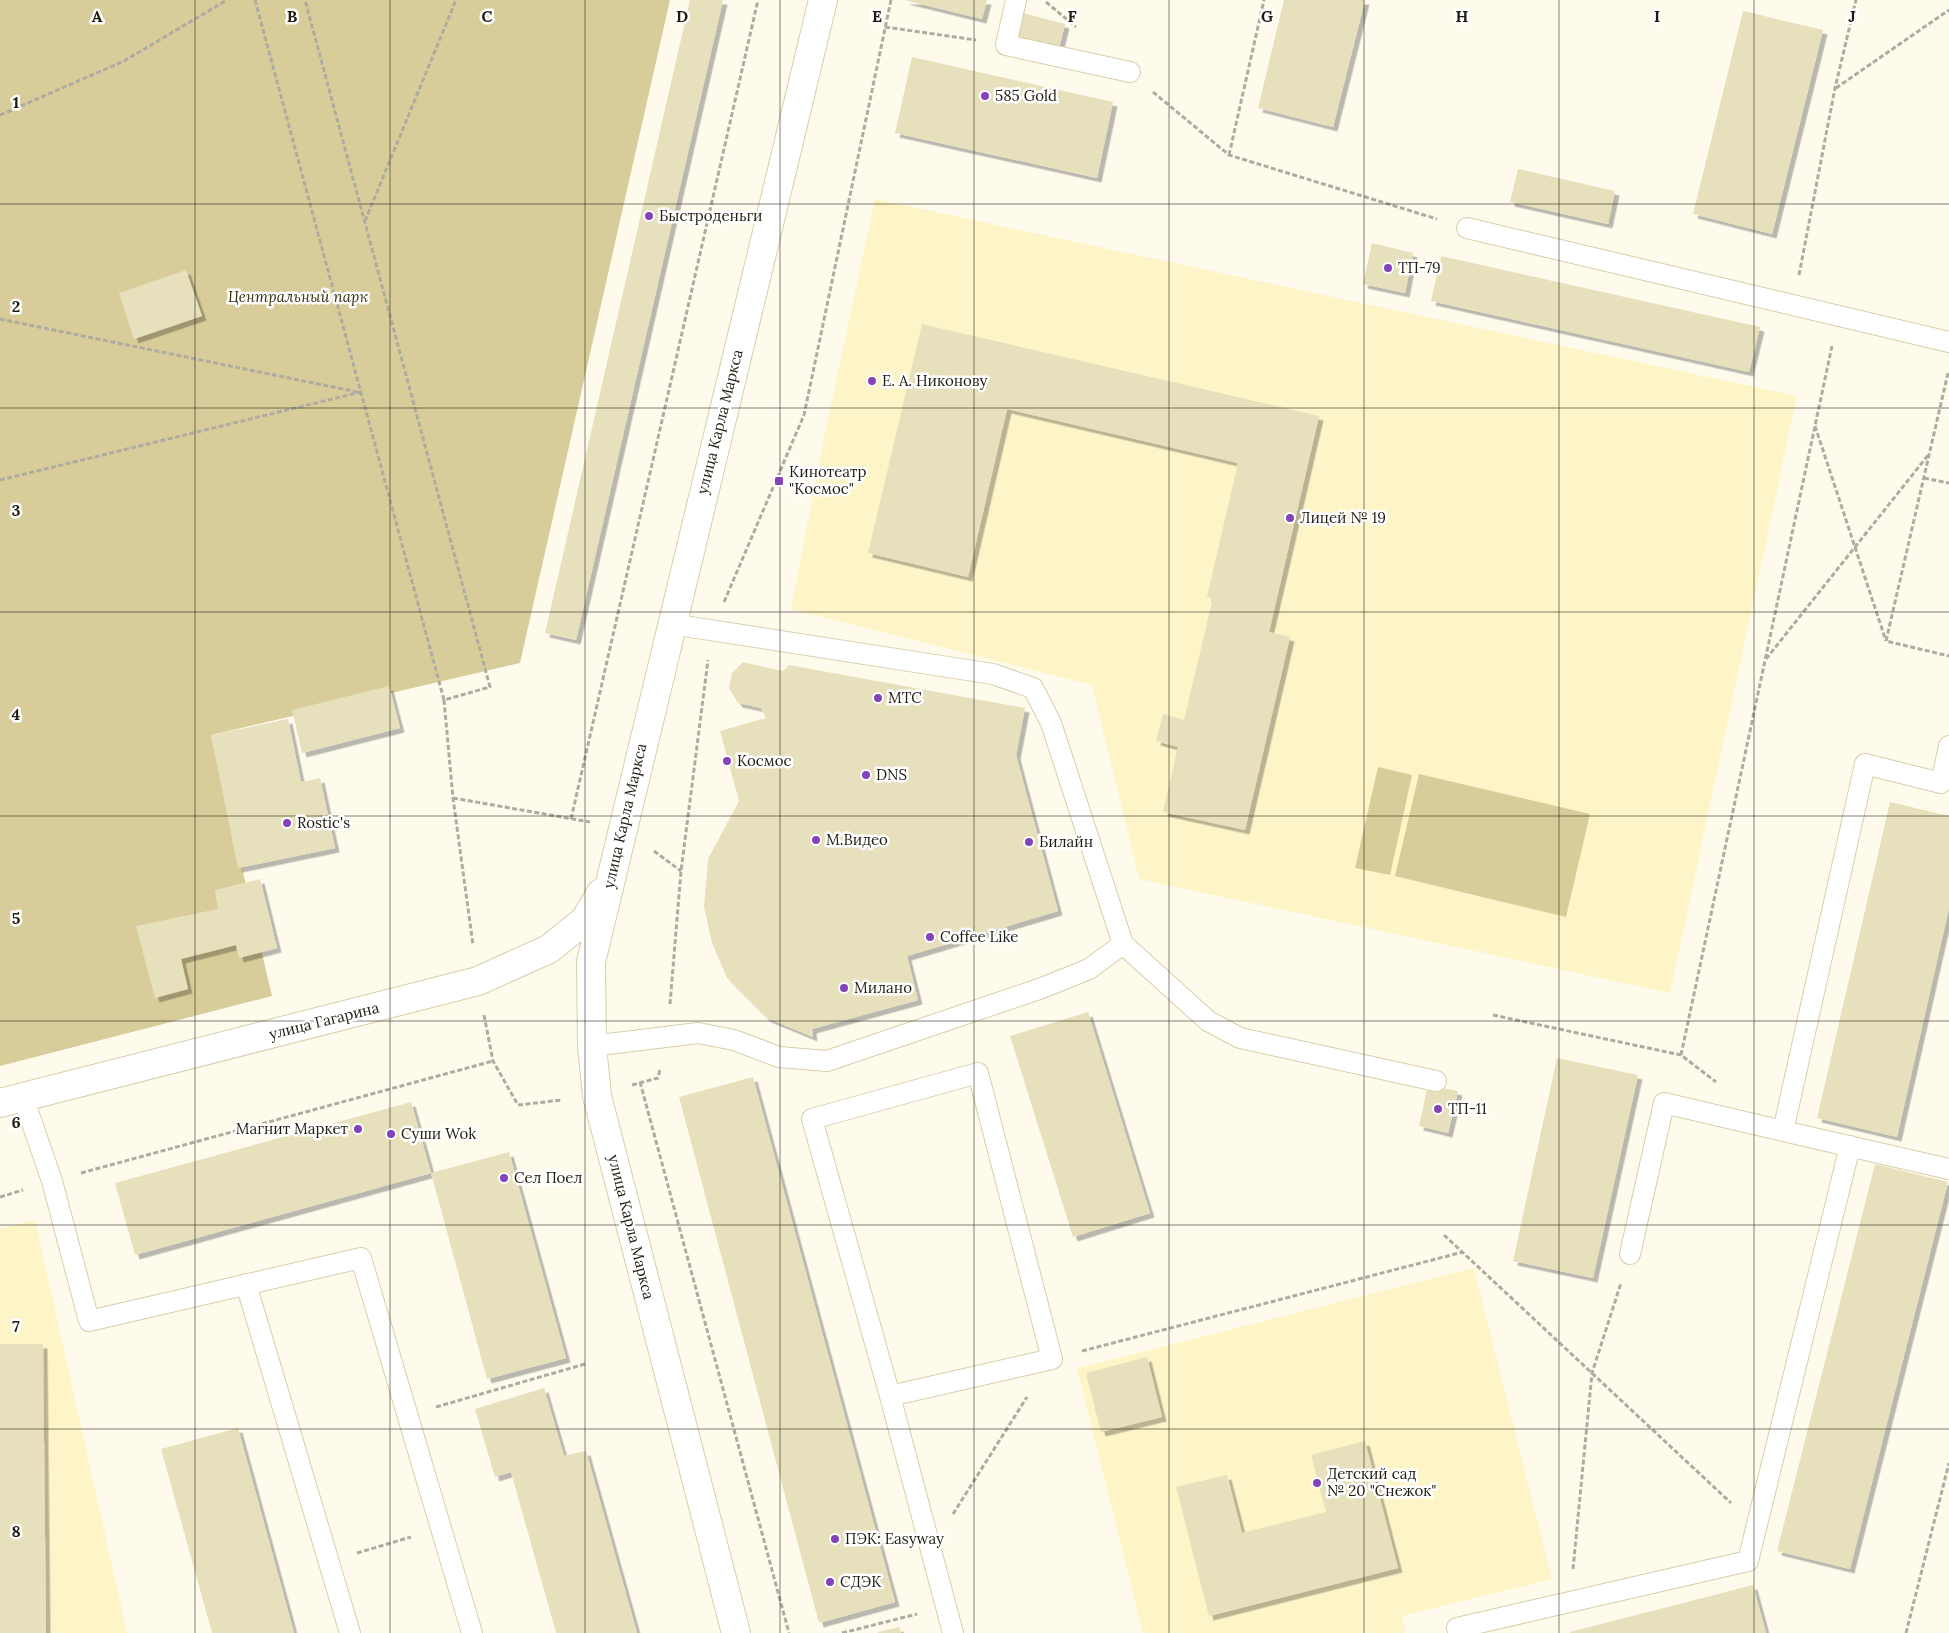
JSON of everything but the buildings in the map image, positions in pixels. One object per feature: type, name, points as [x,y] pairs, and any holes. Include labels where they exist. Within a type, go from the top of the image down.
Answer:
[{"type":"main road","name":"улица Карла Маркса","points":[[736,1633],[597,1096],[592,1046],[591,962],[823,0]]},
{"type":"main road","name":"улица Гагарина","points":[[12,1100],[478,982],[549,949],[585,920],[611,876]]},
{"type":"lane","points":[[1016,0],[1006,45],[1130,72]]},
{"type":"lane","points":[[1467,228],[1949,342]]},
{"type":"lane","points":[[671,624],[993,674],[1032,688],[1051,723],[1123,944],[1208,1021],[1240,1038],[1436,1081]]},
{"type":"lane","points":[[1783,1131],[1865,764],[1941,783],[1949,746]]},
{"type":"lane","points":[[592,1046],[698,1033],[734,1040],[779,1057],[827,1061],[1042,988],[1089,968],[1123,944]]},
{"type":"lane","points":[[890,1396],[1052,1359],[978,1073],[812,1119],[890,1396],[953,1633]]},
{"type":"lane","points":[[12,1100],[52,1181],[88,1321],[361,1258],[472,1633]]},
{"type":"lane","points":[[1630,1254],[1664,1103],[1949,1169]]},
{"type":"lane","points":[[1457,1628],[1748,1561],[1850,1146]]},
{"type":"lane","points":[[246,1284],[350,1633]]},
{"type":"path","points":[[0,115],[124,61],[227,0]]},
{"type":"path","points":[[255,0],[444,700],[490,687],[305,0]]},
{"type":"path","points":[[365,222],[456,0]]},
{"type":"path","points":[[571,819],[758,0]]},
{"type":"path","points":[[1264,0],[1229,155],[1467,228]]},
{"type":"path","points":[[1793,305],[1836,88],[1856,0]]},
{"type":"path","points":[[1836,88],[1949,10]]},
{"type":"path","points":[[885,28],[1006,45]]},
{"type":"path","points":[[1681,1055],[1838,316]]},
{"type":"path","points":[[0,319],[361,392]]},
{"type":"path","points":[[1886,642],[1949,370]]},
{"type":"path","points":[[0,480],[361,392]]},
{"type":"path","points":[[1815,426],[1886,642]]},
{"type":"path","points":[[1765,660],[1930,454]]},
{"type":"path","points":[[1924,478],[1949,483]]},
{"type":"path","points":[[1886,642],[1949,656]]},
{"type":"path","points":[[453,798],[622,828],[681,871]]},
{"type":"path","points":[[1493,1015],[1681,1055],[1720,1084]]},
{"type":"path","points":[[0,1197],[52,1181],[493,1061]]},
{"type":"path","points":[[640,1082],[789,1633]]},
{"type":"path","points":[[1444,1235],[1757,1527]]},
{"type":"path","points":[[931,1550],[1052,1359],[1463,1252]]},
{"type":"path","points":[[1569,1602],[1592,1373],[1630,1254]]},
{"type":"path","points":[[408,1415],[585,1364]]},
{"type":"path","points":[[1906,1633],[1949,1462]]},
{"type":"path","points":[[329,1561],[441,1528]]},
{"type":"path","points":[[842,1633],[946,1606]]},
{"type":"shaded area","name":"Лицей № 19","points":[[875,199],[1797,396],[1670,993],[1139,879],[1092,685],[791,609],[826,428]]},
{"type":"shaded area","points":[[35,1220],[127,1633],[0,1633],[0,1229]]},
{"type":"shaded area","name":"Детский сад № 20 \"Снежок\"","points":[[1474,1268],[1552,1579],[1402,1616],[1406,1633],[1143,1633],[1077,1368]]},
{"type":"green space","name":"Центральный парк","points":[[0,0],[670,0],[520,663],[211,735],[272,996],[0,1066]]},
{"type":"green space","points":[[1378,767],[1412,775],[1390,875],[1355,868]]},
{"type":"green space","points":[[1419,774],[1590,814],[1566,917],[1395,876]]},
{"type":"place","name":"585 Gold","points":[[985,96]]},
{"type":"place","name":"Быстроденьги","points":[[649,216]]},
{"type":"place","name":"ТП-79","points":[[1388,268]]},
{"type":"place","name":"Е. А. Никонову","points":[[872,381]]},
{"type":"place","name":"Кинотеатр \"Космос\"","points":[[779,481]]},
{"type":"place","name":"Лицей № 19","points":[[1290,518]]},
{"type":"place","name":"МТС","points":[[878,698]]},
{"type":"place","name":"Космос","points":[[727,761]]},
{"type":"place","name":"DNS","points":[[866,775]]},
{"type":"place","name":"Rostic's","points":[[287,823]]},
{"type":"place","name":"М.Видео","points":[[816,840]]},
{"type":"place","name":"Билайн","points":[[1029,842]]},
{"type":"place","name":"Coffee Like","points":[[930,937]]},
{"type":"place","name":"Милано","points":[[844,988]]},
{"type":"place","name":"ТП-11","points":[[1438,1109]]},
{"type":"place","name":"Магнит Маркет","points":[[358,1129]]},
{"type":"place","name":"Суши Wok","points":[[391,1134]]},
{"type":"place","name":"Сел Поел","points":[[504,1178]]},
{"type":"place","name":"Детский сад № 20 \"Снежок\"","points":[[1317,1483]]},
{"type":"place","name":"ПЭК: Easyway","points":[[835,1539]]},
{"type":"place","name":"СДЭК","points":[[830,1582]]}]
